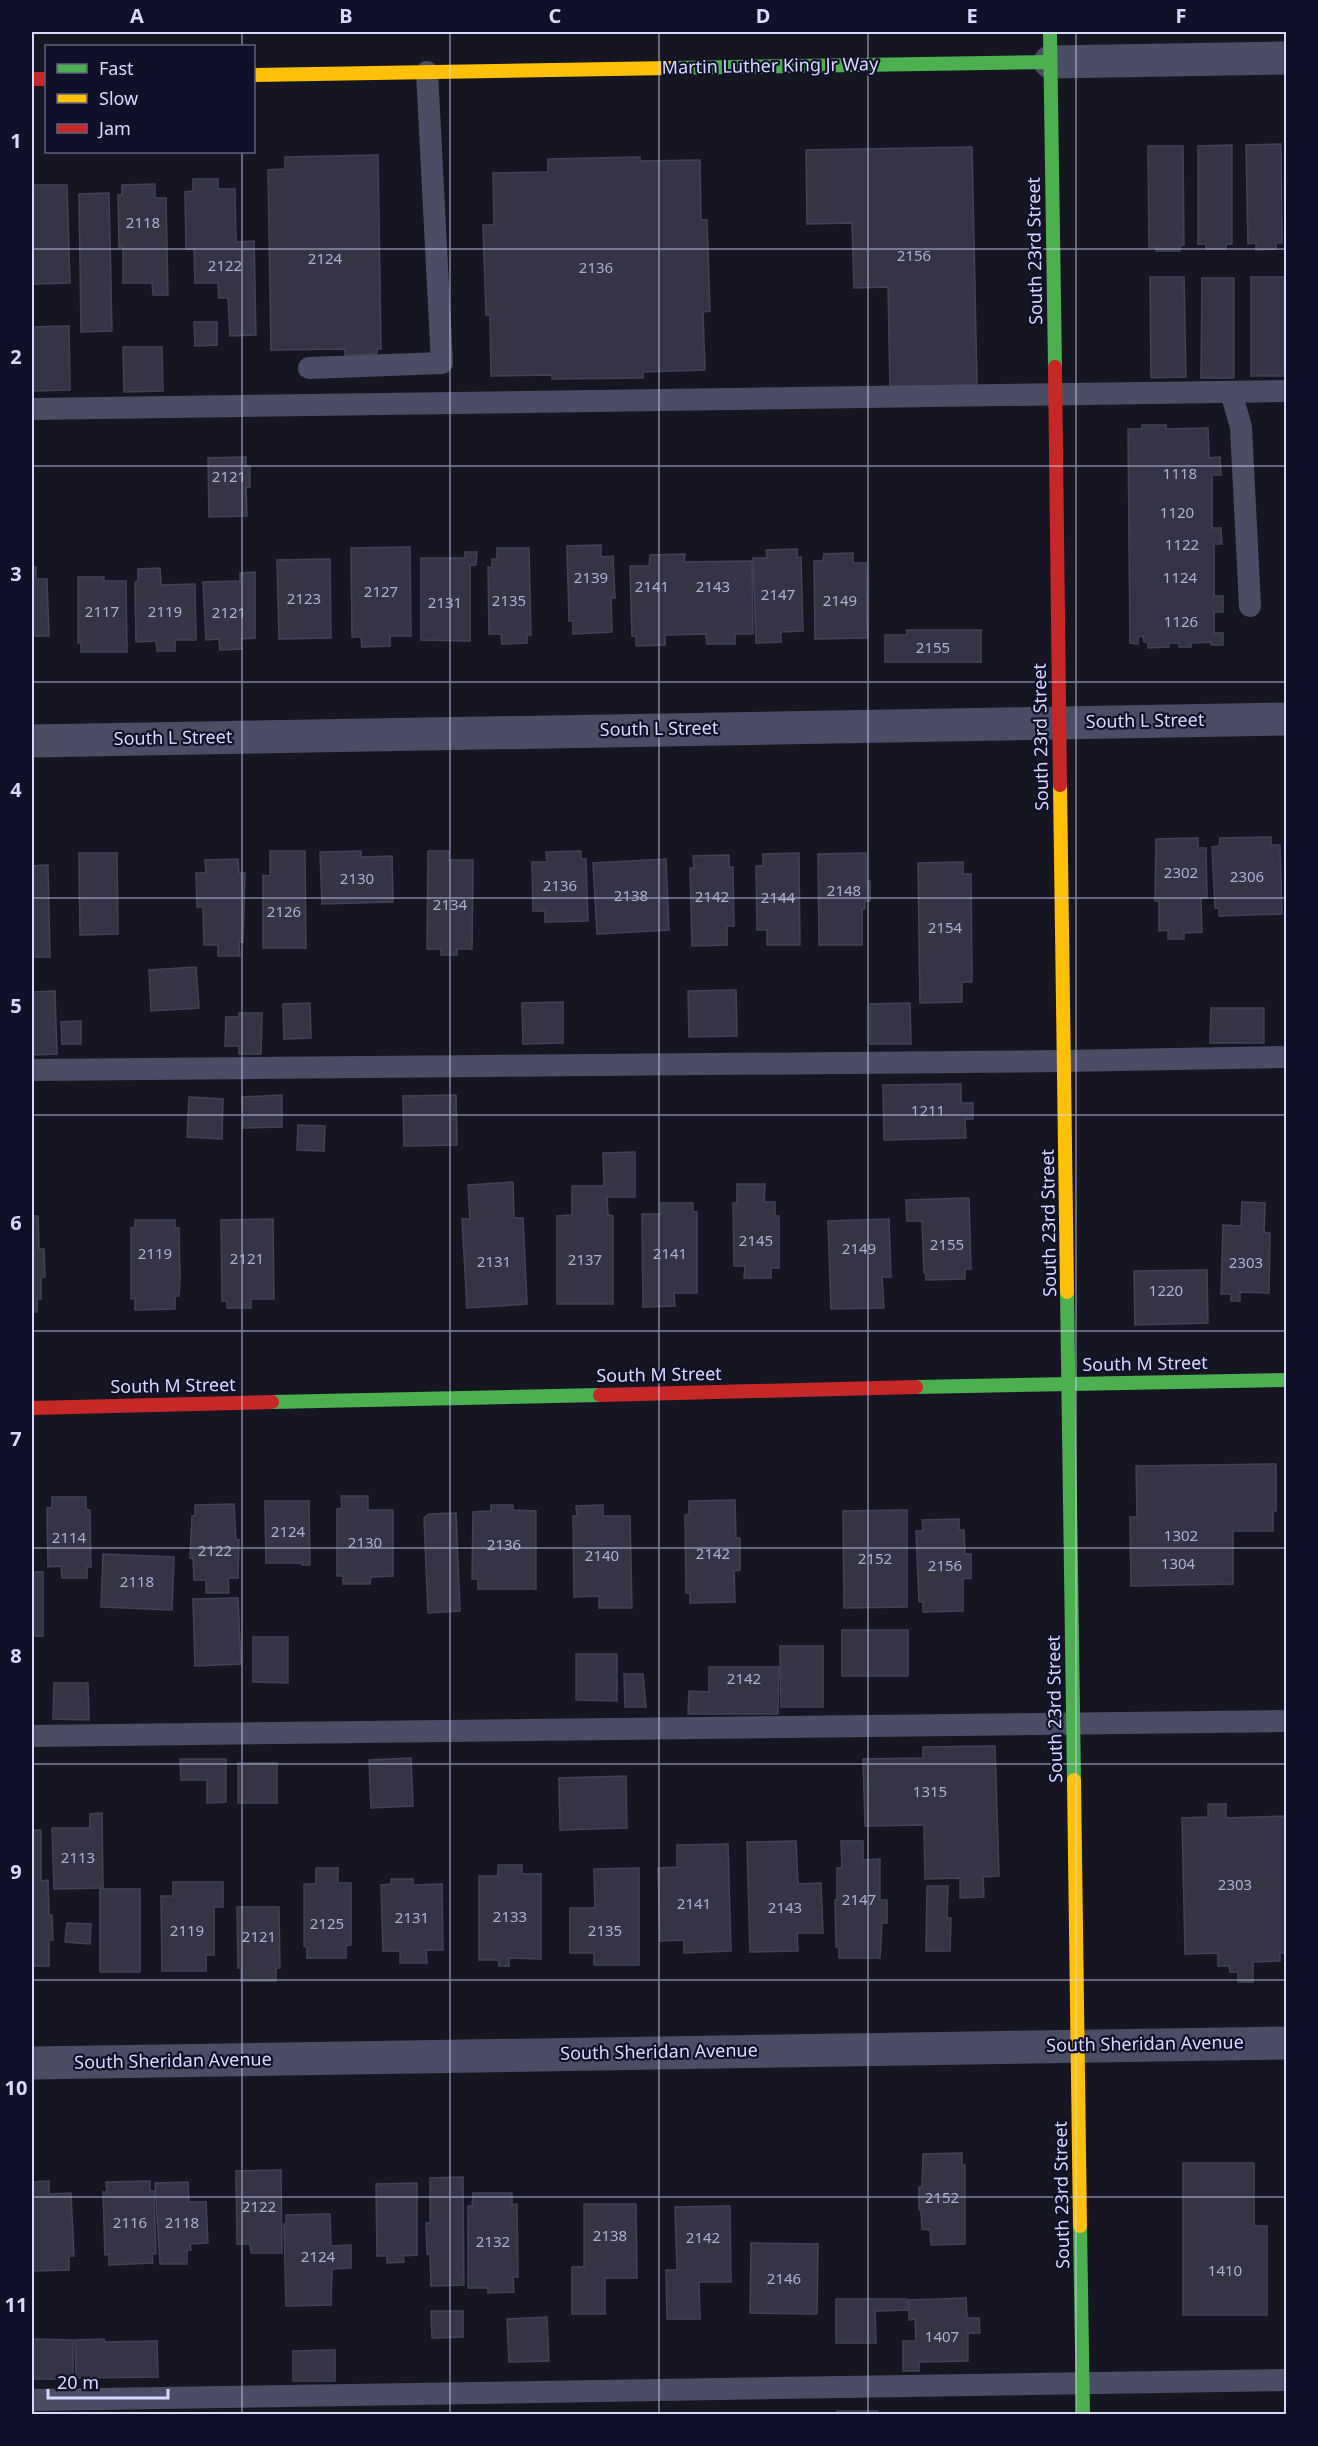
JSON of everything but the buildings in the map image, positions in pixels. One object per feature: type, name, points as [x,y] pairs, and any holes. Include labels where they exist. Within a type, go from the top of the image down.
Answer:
[{"type":"street","name":"Martin Luther King Jr Way","points":[[255,75],[427,72],[1050,47],[1287,58]]},
{"type":"street","name":"South 23rd Street","points":[[1050,47],[1083,2415]]},
{"type":"street","name":"South L Street","points":[[32,741],[1287,719]]},
{"type":"street","name":"South M Street","points":[[32,1408],[1069,1383],[1287,1380]]},
{"type":"street","name":"South Sheridan Avenue","points":[[32,2063],[1287,2043]]},
{"type":"lane","points":[[309,368],[442,363],[427,72]]},
{"type":"lane","points":[[32,409],[1287,391]]},
{"type":"lane","points":[[1231,392],[1241,427],[1250,606]]},
{"type":"lane","points":[[32,1070],[1287,1057]]},
{"type":"lane","points":[[32,1736],[1287,1721]]},
{"type":"lane","points":[[32,2400],[1287,2380]]},
{"type":"traffic: fast","points":[[1050,32],[1055,367]]},
{"type":"traffic: fast","points":[[671,68],[1050,62]]},
{"type":"traffic: fast","points":[[1067,1292],[1074,1780]]},
{"type":"traffic: fast","points":[[916,1387],[1286,1380]]},
{"type":"traffic: fast","points":[[272,1402],[600,1395]]},
{"type":"traffic: fast","points":[[1080,2226],[1083,2414]]},
{"type":"traffic: slow","points":[[255,75],[671,68]]},
{"type":"traffic: slow","points":[[1060,785],[1067,1292]]},
{"type":"traffic: slow","points":[[1074,1780],[1080,2226]]},
{"type":"traffic: jam","points":[[32,79],[45,79]]},
{"type":"traffic: jam","points":[[1055,367],[1060,785]]},
{"type":"traffic: jam","points":[[600,1395],[916,1387]]},
{"type":"traffic: jam","points":[[32,1408],[272,1402]]}]
